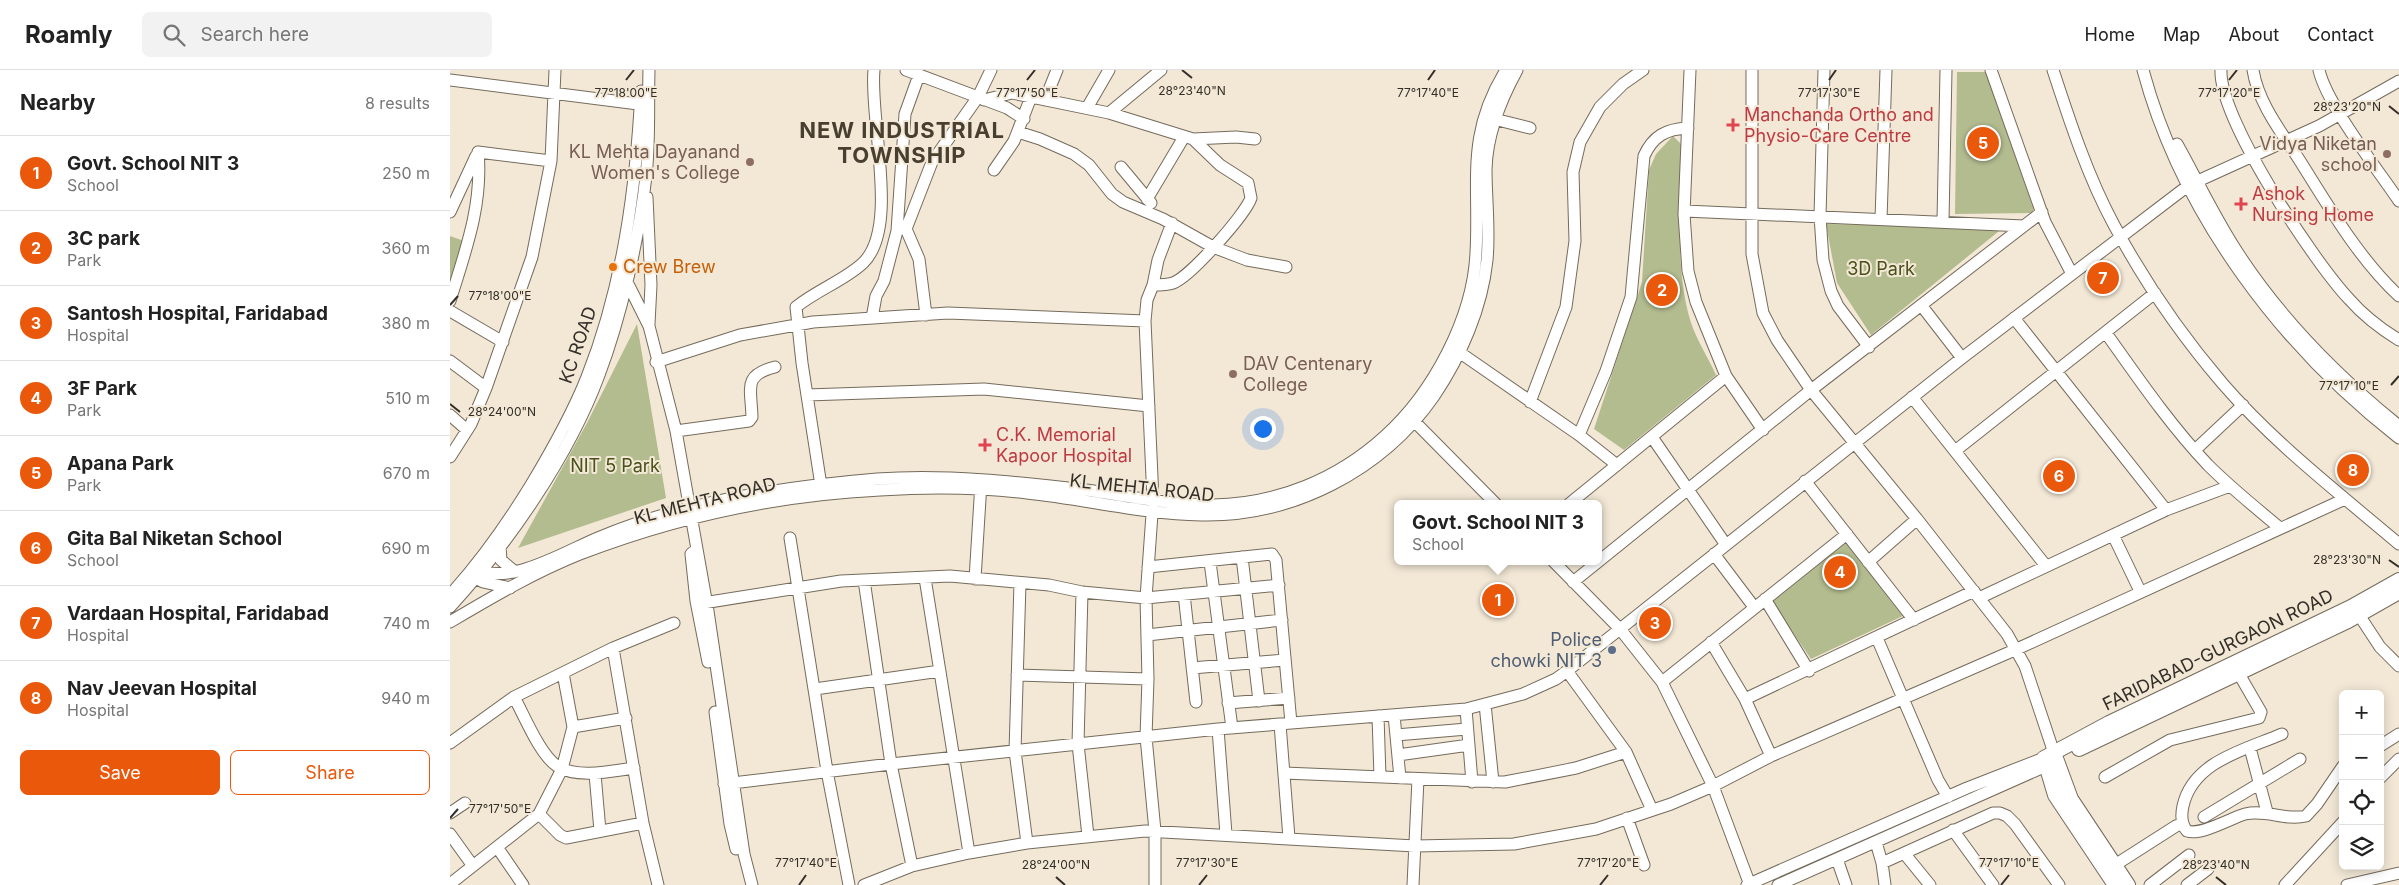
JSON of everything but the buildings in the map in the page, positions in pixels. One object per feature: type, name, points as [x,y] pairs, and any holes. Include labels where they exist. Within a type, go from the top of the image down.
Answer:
[{"type":"main road","name":"FARIDABAD-GURGAON ROAD","points":[[2050,759],[2109,723],[2352,607],[2399,580]]},
{"type":"main road","name":"FARIDABAD-GURGAON ROAD","points":[[2050,759],[2238,674],[2359,616],[2399,592]]},
{"type":"main road","points":[[2050,759],[2070,799],[2128,885]]},
{"type":"main road","points":[[2050,759],[2055,795],[2115,885]]},
{"type":"street","points":[[450,456],[467,430],[486,388],[532,257],[551,161],[555,70]]},
{"type":"street","name":"KC ROAD","points":[[450,595],[475,573],[512,515],[568,421],[587,377],[623,277],[644,105],[642,70]]},
{"type":"street","points":[[649,70],[644,105],[651,285],[649,326],[656,362],[676,431],[696,550],[691,554],[702,603],[714,704],[728,784],[752,885]]},
{"type":"street","points":[[822,491],[796,325],[796,307],[812,293],[840,279],[863,263],[875,246],[880,230],[881,163],[872,90],[874,70]]},
{"type":"street","points":[[906,70],[1007,108],[1024,119]]},
{"type":"street","points":[[926,315],[919,259],[906,229],[932,162],[981,98],[992,70]]},
{"type":"street","points":[[1045,100],[1057,70]]},
{"type":"street","points":[[1087,108],[1109,70]]},
{"type":"street","points":[[1109,112],[1161,70]]},
{"type":"street","name":"KL MEHTA ROAD","points":[[1410,417],[1452,344],[1471,293],[1476,255],[1475,161],[1482,122],[1492,92],[1506,70]]},
{"type":"street","name":"KL MEHTA ROAD","points":[[475,573],[508,574],[657,516],[689,514],[822,491],[951,488],[981,485],[1027,493],[1153,505],[1199,515],[1248,513],[1295,501],[1336,482],[1377,456],[1410,417],[1433,397],[1459,352],[1476,313],[1487,260],[1486,165],[1494,120],[1517,70]]},
{"type":"street","points":[[1530,402],[1566,307],[1575,241],[1573,172],[1580,142],[1600,107],[1623,84],[1643,70]]},
{"type":"street","points":[[1690,70],[1685,211],[1688,272],[1696,302],[1726,376],[1763,430]]},
{"type":"street","points":[[1752,70],[1750,215],[1752,254],[1763,312],[1777,340],[1811,390],[1918,519],[2017,649],[2030,678],[2050,759]]},
{"type":"street","points":[[1824,70],[1820,216],[1823,260],[1831,291],[1845,317],[1869,347]]},
{"type":"street","points":[[1881,219],[1886,70]]},
{"type":"street","points":[[1943,221],[1946,70]]},
{"type":"street","points":[[1991,70],[2042,212],[2072,274]]},
{"type":"street","points":[[2052,70],[2092,175],[2120,236],[2155,293],[2195,350],[2243,405],[2277,440],[2399,544]]},
{"type":"street","points":[[2143,70],[2165,132],[2237,267],[2269,309],[2320,366],[2354,401],[2399,438]]},
{"type":"street","points":[[2149,70],[2193,183],[2234,248],[2280,309],[2322,356],[2399,426]]},
{"type":"street","points":[[2221,70],[2227,100],[2253,155],[2300,233],[2347,297],[2376,324],[2399,340]]},
{"type":"street","points":[[2253,70],[2259,93],[2287,141],[2355,243],[2381,278],[2399,296]]},
{"type":"street","points":[[2318,70],[2325,88],[2341,114],[2399,201]]},
{"type":"street","points":[[872,318],[876,296],[884,281],[897,231],[905,114],[918,75]]},
{"type":"street","points":[[450,80],[644,105]]},
{"type":"street","points":[[728,784],[827,771],[1218,729],[1466,709],[1523,694],[1567,671],[1854,442],[2120,236],[2193,183],[2287,141],[2341,114],[2399,81]]},
{"type":"street","points":[[981,98],[1012,93],[1109,112],[1188,138],[1255,138]]},
{"type":"street","points":[[994,170],[1014,141],[1032,97]]},
{"type":"street","points":[[1494,120],[1530,128]]},
{"type":"street","points":[[1579,435],[1606,371],[1631,297],[1644,156],[1653,140],[1662,134],[1672,129],[1688,128]]},
{"type":"street","points":[[1018,132],[1040,139],[1074,154],[1089,164],[1112,194],[1123,202],[1167,221],[1213,247],[1247,260],[1286,267]]},
{"type":"street","points":[[1147,199],[1188,138]]},
{"type":"street","points":[[1153,285],[1174,283],[1213,247],[1244,212],[1252,193],[1248,183],[1220,165],[1188,138]]},
{"type":"street","points":[[478,152],[551,161]]},
{"type":"street","points":[[450,212],[478,152]]},
{"type":"street","points":[[450,301],[474,223],[477,206],[478,152]]},
{"type":"street","points":[[1121,167],[1167,221]]},
{"type":"street","points":[[450,607],[475,573],[500,546],[549,474],[599,376],[646,176]]},
{"type":"street","points":[[1685,211],[2024,226]]},
{"type":"street","points":[[1602,559],[1811,390],[2042,212]]},
{"type":"street","points":[[1155,885],[1155,831],[1146,737],[1148,679],[1146,598],[1153,505],[1145,321],[1147,300],[1153,285],[1167,221]]},
{"type":"street","points":[[623,277],[649,326]]},
{"type":"street","points":[[1955,451],[2155,293]]},
{"type":"street","points":[[1921,305],[1962,358]]},
{"type":"street","points":[[450,312],[503,342]]},
{"type":"street","points":[[656,362],[740,335],[796,325],[872,318],[948,313],[1145,321]]},
{"type":"street","points":[[2014,318],[2166,510]]},
{"type":"street","points":[[2106,333],[2167,417],[2195,450],[2230,486],[2280,528]]},
{"type":"street","points":[[1459,352],[1579,435],[1617,465]]},
{"type":"street","points":[[450,361],[486,388]]},
{"type":"street","points":[[676,431],[749,421],[752,417],[751,388],[753,377],[758,371],[775,367]]},
{"type":"street","points":[[1574,500],[1726,376]]},
{"type":"street","points":[[807,395],[984,389],[1149,406]]},
{"type":"street","points":[[1912,397],[2046,566]]},
{"type":"street","points":[[2195,450],[2243,405]]},
{"type":"street","points":[[450,415],[467,430]]},
{"type":"street","points":[[1410,417],[1492,500]]},
{"type":"street","points":[[1652,437],[1726,545]]},
{"type":"street","points":[[1805,481],[1914,620]]},
{"type":"street","points":[[975,579],[981,485]]},
{"type":"street","points":[[1745,699],[1914,620],[2046,566],[2166,510],[2230,486]]},
{"type":"street","points":[[864,885],[912,866],[969,853],[1027,843],[1088,836],[1155,831],[1415,846],[1514,844],[1596,829],[1652,810],[1712,786],[1771,756],[2017,649],[2345,499]]},
{"type":"street","name":"KL MEHTA ROAD","points":[[450,622],[510,588],[578,555],[660,527],[689,514]]},
{"type":"street","points":[[1868,562],[1918,519]]},
{"type":"street","points":[[1662,682],[1847,534]]},
{"type":"street","points":[[2113,534],[2140,592]]},
{"type":"street","points":[[790,538],[827,771],[849,885]]},
{"type":"street","points":[[500,546],[501,560],[514,572]]},
{"type":"street","points":[[1148,567],[1272,554],[1276,560],[1289,698],[1285,723],[1284,773],[1289,838]]},
{"type":"street","points":[[1714,554],[1754,607]]},
{"type":"street","points":[[1242,557],[1258,701]]},
{"type":"street","points":[[1210,562],[1232,728]]},
{"type":"street","points":[[1557,565],[1620,629],[1662,682],[1712,786],[1749,885],[1948,797],[2050,759]]},
{"type":"street","points":[[1573,582],[1594,565]]},
{"type":"street","points":[[475,573],[510,588]]},
{"type":"street","points":[[702,603],[864,580],[925,578],[975,579],[1049,585],[1082,592],[1146,598],[1279,585]]},
{"type":"street","points":[[925,578],[969,853]]},
{"type":"street","points":[[864,580],[891,764],[912,866]]},
{"type":"street","points":[[1020,583],[1015,751],[1027,843]]},
{"type":"street","points":[[1082,592],[1082,677],[1078,744],[1088,836]]},
{"type":"street","points":[[1184,594],[1196,702]]},
{"type":"street","points":[[1765,598],[1808,670]]},
{"type":"street","points":[[2359,616],[2380,647],[2399,666]]},
{"type":"street","points":[[1147,635],[1282,620]]},
{"type":"street","points":[[450,743],[514,697],[613,648],[674,623]]},
{"type":"street","points":[[1877,638],[1902,698],[1948,797]]},
{"type":"street","points":[[1711,642],[1745,699],[1771,756]]},
{"type":"street","points":[[613,648],[643,823],[658,885]]},
{"type":"street","points":[[1192,668],[1285,660]]},
{"type":"street","points":[[815,688],[940,671]]},
{"type":"street","points":[[1567,671],[1626,752],[1652,810]]},
{"type":"street","points":[[450,884],[539,814],[562,769],[574,727],[563,673]]},
{"type":"street","points":[[2105,777],[2170,740],[2259,718],[2261,712],[2238,674]]},
{"type":"street","points":[[1017,675],[1148,679]]},
{"type":"street","points":[[514,697],[544,752],[556,766],[562,769],[595,774],[634,768]]},
{"type":"street","points":[[1228,703],[1289,698]]},
{"type":"street","points":[[1485,704],[1493,782]]},
{"type":"street","points":[[1466,709],[1472,782]]},
{"type":"street","points":[[1394,715],[1400,778]]},
{"type":"street","points":[[1378,716],[1380,777]]},
{"type":"street","points":[[574,727],[626,718]]},
{"type":"street","points":[[1218,729],[1226,834]]},
{"type":"street","points":[[1396,735],[1467,729]]},
{"type":"street","points":[[2282,734],[2219,760],[2199,776],[2184,799],[2181,813],[2182,824],[2187,831],[2194,832],[2246,814],[2267,812],[2286,817],[2299,817],[2309,814],[2339,772]]},
{"type":"street","points":[[2384,743],[2399,734]]},
{"type":"street","points":[[1398,755],[1469,746]]},
{"type":"street","points":[[2250,748],[2261,783],[2267,812]]},
{"type":"street","points":[[1284,773],[1505,782],[1576,768],[1626,752]]},
{"type":"street","points":[[1778,885],[1876,842],[2050,759]]},
{"type":"street","points":[[2204,817],[2300,759]]},
{"type":"street","points":[[2384,774],[2399,759]]},
{"type":"street","points":[[595,774],[600,831]]},
{"type":"street","points":[[1413,885],[1418,779]]},
{"type":"street","points":[[728,784],[730,824],[745,885]]},
{"type":"street","points":[[450,813],[465,803]]},
{"type":"street","points":[[1882,863],[1993,813],[2007,816],[2059,885]]},
{"type":"street","points":[[539,814],[560,835],[566,838],[643,823]]},
{"type":"street","points":[[1628,818],[1644,865]]},
{"type":"street","points":[[2115,865],[2182,824]]},
{"type":"street","points":[[2285,885],[2340,825]]},
{"type":"street","points":[[1953,830],[1993,885]]},
{"type":"street","points":[[450,834],[473,866]]},
{"type":"street","points":[[1876,842],[1882,863],[1885,885]]},
{"type":"street","points":[[497,847],[523,885]]},
{"type":"street","points":[[1904,853],[1930,885]]},
{"type":"street","points":[[2150,885],[2189,855]]},
{"type":"street","points":[[1838,859],[1846,885]]},
{"type":"street","points":[[2187,885],[2208,870]]},
{"type":"street","points":[[2347,885],[2399,873]]},
{"type":"green space","points":[[1957,72],[1986,72],[2035,213],[1955,214]]},
{"type":"green space","points":[[1673,136],[1681,144],[1680,252],[1684,295],[1694,331],[1716,375],[1624,450],[1594,429],[1642,282],[1649,170],[1656,154]]},
{"type":"green space","name":"3D Park","points":[[1826,224],[2004,227],[1871,335],[1837,283]]},
{"type":"green space","points":[[450,236],[464,241],[450,286]]},
{"type":"green space","name":"NIT 5 Park","points":[[637,324],[666,498],[518,548],[587,423]]},
{"type":"green space","points":[[1847,542],[1905,615],[1811,659],[1772,602]]},
{"type":"place","name":"Manchanda Ortho and Physio-Care Centre","points":[[1733,125]]},
{"type":"place","name":"Apana Park","points":[[1983,143]]},
{"type":"place","name":"Vidya Niketan school","points":[[2387,154]]},
{"type":"place","name":"KL Mehta Dayanand Women's College","points":[[750,162]]},
{"type":"place","name":"Ashok Nursing Home","points":[[2241,204]]},
{"type":"place","name":"Crew Brew","points":[[613,267]]},
{"type":"place","name":"Vardaan Hospital, Faridabad","points":[[2103,278]]},
{"type":"place","name":"3C park","points":[[1662,290]]},
{"type":"place","name":"DAV Centenary College","points":[[1233,374]]},
{"type":"place","name":"C.K. Memorial Kapoor Hospital","points":[[985,445]]},
{"type":"place","name":"Nav Jeevan Hospital","points":[[2353,470]]},
{"type":"place","name":"Gita Bal Niketan School","points":[[2059,476]]},
{"type":"place","name":"3F Park","points":[[1840,572]]},
{"type":"place","name":"Govt. School NIT 3","points":[[1498,600]]},
{"type":"place","name":"Santosh Hospital, Faridabad","points":[[1655,623]]},
{"type":"place","name":"Police chowki NIT 3","points":[[1612,650]]},
{"type":"district","name":"NEW INDUSTRIAL TOWNSHIP","points":[[902,142]]}]
